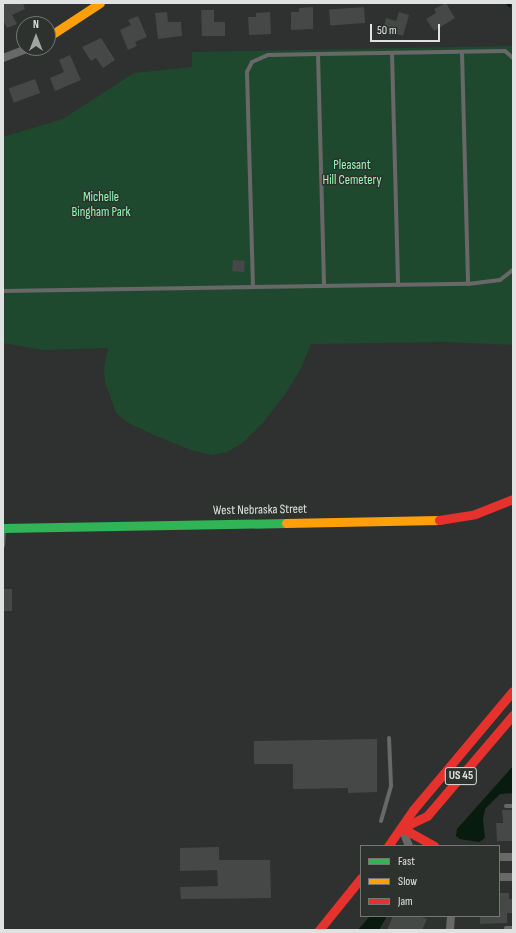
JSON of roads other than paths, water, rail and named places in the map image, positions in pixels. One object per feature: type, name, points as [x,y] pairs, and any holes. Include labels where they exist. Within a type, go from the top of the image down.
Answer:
[{"type":"street","points":[[56,32],[100,3]]},
{"type":"street","points":[[3,58],[16,53]]},
{"type":"street","name":"West Nebraska Street","points":[[4,528],[444,520],[475,514],[513,499]]},
{"type":"street","name":"US 45","points":[[389,845],[413,810],[513,692]]},
{"type":"street","name":"US 45","points":[[402,828],[426,816],[513,715]]},
{"type":"street","points":[[402,828],[409,845]]},
{"type":"street","points":[[402,828],[432,845]]},
{"type":"street","points":[[500,857],[513,857]]},
{"type":"street","points":[[500,877],[513,876]]},
{"type":"street","points":[[319,930],[360,879]]},
{"type":"street","points":[[450,930],[451,917]]},
{"type":"lane","points":[[254,287],[249,66],[256,59],[268,55],[504,51],[513,58]]},
{"type":"lane","points":[[462,52],[468,284]]},
{"type":"lane","points":[[392,53],[398,285]]},
{"type":"lane","points":[[318,54],[324,286]]},
{"type":"lane","points":[[3,291],[468,284],[500,280],[513,270]]},
{"type":"lane","points":[[3,546],[4,528]]},
{"type":"lane","points":[[381,821],[391,785],[389,738]]},
{"type":"lane","points":[[506,806],[513,806]]},
{"type":"lane","points":[[506,928],[513,928]]},
{"type":"park label","name":"Pleasant Hill Cemetery","points":[[352,174]]},
{"type":"park label","name":"Michelle Bingham Park","points":[[101,206]]}]
